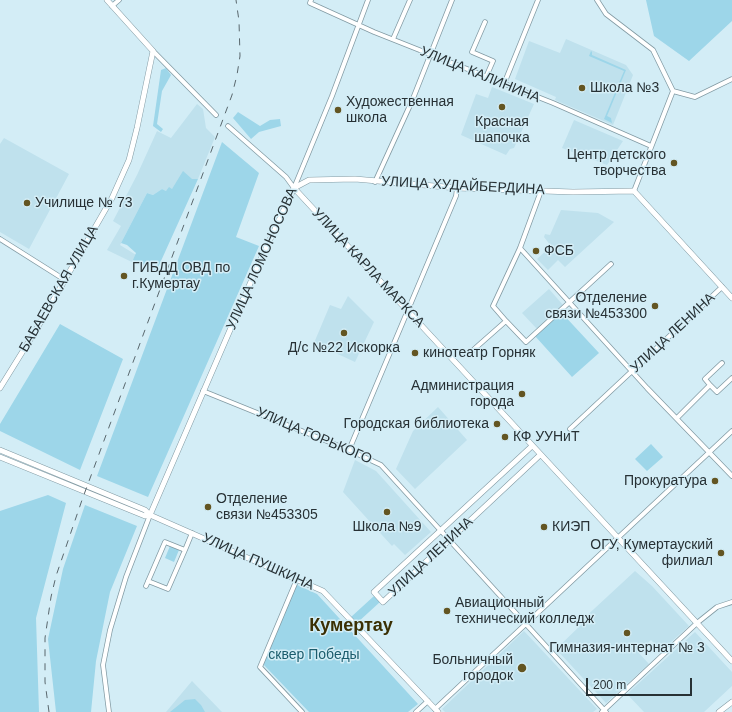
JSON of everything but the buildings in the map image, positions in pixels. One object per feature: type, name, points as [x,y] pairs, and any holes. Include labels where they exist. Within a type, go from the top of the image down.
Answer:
[{"type":"main road","points":[[107,0],[153,51]]},
{"type":"main road","name":"БАБАЕВСКАЯ УЛИЦА","points":[[0,388],[112,198],[129,160],[153,51]]},
{"type":"main road","name":"УЛИЦА ХУДАЙБЕРДИНА","points":[[294,188],[309,180],[355,179],[375,182],[457,188],[541,191],[634,191]]},
{"type":"main road","name":"УЛИЦА КАРЛА МАРКСА","points":[[294,188],[732,661]]},
{"type":"main road","name":"УЛИЦА ЛОМОНОСОВА","points":[[150,515],[259,263],[294,188]]},
{"type":"main road","points":[[634,191],[732,298]]},
{"type":"main road","name":"УЛИЦА ЛЕНИНА","points":[[532,446],[442,531],[374,592],[383,602],[540,455]]},
{"type":"main road","name":"УЛИЦА ПУШКИНА","points":[[0,450],[145,510],[150,515],[323,591],[436,711]]},
{"type":"main road","name":"УЛИЦА ПУШКИНА","points":[[0,457],[145,516],[150,515]]},
{"type":"main road","points":[[720,712],[732,702]]},
{"type":"street","points":[[112,6],[119,0]]},
{"type":"street","name":"УЛИЦА ЛОМОНОСОВА","points":[[294,188],[332,96],[368,0]]},
{"type":"street","points":[[393,39],[410,0]]},
{"type":"street","points":[[375,182],[431,55],[452,0]]},
{"type":"street","points":[[504,84],[538,0]]},
{"type":"street","points":[[597,0],[606,14],[653,50],[673,91],[695,98],[732,80]]},
{"type":"street","name":"УЛИЦА КАЛИНИНА","points":[[311,1],[358,25],[651,146]]},
{"type":"street","points":[[485,22],[472,52],[493,61],[486,77]]},
{"type":"street","points":[[153,51],[216,115]]},
{"type":"street","points":[[634,191],[673,91]]},
{"type":"street","name":"УЛИЦА КАРЛА МАРКСА","points":[[228,126],[286,177],[294,188]]},
{"type":"street","points":[[349,450],[456,196],[457,188]]},
{"type":"street","points":[[541,191],[520,248],[493,306],[526,342],[611,264]]},
{"type":"street","points":[[0,239],[65,280]]},
{"type":"street","points":[[520,248],[732,476]]},
{"type":"street","name":"УЛИЦА ЛЕНИНА","points":[[570,429],[722,287]]},
{"type":"street","points":[[472,351],[506,321]]},
{"type":"street","points":[[722,363],[705,379],[717,392],[732,378]]},
{"type":"street","points":[[677,418],[710,385]]},
{"type":"street","name":"УЛИЦА ГОРЬКОГО","points":[[203,391],[349,450],[381,465],[527,624],[604,711]]},
{"type":"street","points":[[436,711],[732,431]]},
{"type":"street","points":[[109,712],[103,665],[110,630],[126,577],[150,515]]},
{"type":"street","points":[[148,581],[168,590],[192,533]]},
{"type":"street","points":[[146,586],[166,542],[185,550]]},
{"type":"street","points":[[297,579],[260,667],[302,712]]},
{"type":"street","points":[[604,711],[697,623],[717,607],[732,602]]},
{"type":"street","points":[[416,712],[428,701]]},
{"type":"shaded area","name":"Школа №3","points":[[566,39],[626,65],[633,75],[613,125],[555,100],[556,97],[515,79],[529,41],[560,53]]},
{"type":"shaded area","points":[[492,87],[534,104],[514,148],[510,149],[506,155],[461,135],[476,94],[488,98]]},
{"type":"shaded area","points":[[197,104],[203,109],[206,128],[215,137],[198,179],[192,179],[166,191],[162,189],[153,195],[147,193],[120,245],[141,258],[138,265],[107,250],[121,226],[113,221],[137,175],[157,131],[171,138]]},
{"type":"shaded area","points":[[574,120],[623,141],[607,165],[562,148]]},
{"type":"shaded area","name":"Училище № 73","points":[[4,138],[69,174],[29,249],[0,232],[0,144]]},
{"type":"shaded area","points":[[561,210],[598,213],[614,222],[565,267],[558,260],[548,270],[537,259],[551,246],[544,237],[545,234],[550,235]]},
{"type":"shaded area","points":[[549,289],[563,305],[537,329],[522,313]]},
{"type":"shaded area","name":"Д/с №22 Искорка","points":[[348,296],[374,322],[355,362],[314,343],[330,305],[341,309]]},
{"type":"shaded area","points":[[438,407],[467,440],[415,489],[396,469],[413,431]]},
{"type":"shaded area","name":"Школа №9","points":[[355,460],[376,471],[431,532],[405,555],[394,544],[392,546],[343,492]]},
{"type":"shaded area","name":"Гимназия-интернат № 3","points":[[635,571],[652,586],[689,626],[661,651],[651,640],[638,652],[649,664],[606,703],[556,649],[583,623],[581,621]]},
{"type":"shaded area","name":"Больничный городок","points":[[524,631],[597,709],[593,712],[445,712],[442,709]]},
{"type":"shaded area","points":[[695,632],[732,672],[732,686],[704,712],[644,712],[627,694]]},
{"type":"shaded area","points":[[192,681],[222,712],[166,712]]},
{"type":"green space","points":[[646,0],[732,0],[732,21],[689,61],[654,36]]},
{"type":"green space","points":[[591,51],[592,55],[626,70],[607,116],[611,118],[612,123],[604,119],[624,71],[589,56]]},
{"type":"green space","points":[[166,68],[171,75],[162,91],[157,124],[163,129],[161,132],[153,126],[161,70]]},
{"type":"green space","points":[[238,112],[260,126],[270,120],[280,119],[281,126],[259,132],[251,139],[233,118]]},
{"type":"green space","points":[[222,142],[259,173],[236,237],[259,246],[148,497],[97,476]]},
{"type":"green space","points":[[183,171],[192,179],[198,179],[156,272],[133,260],[136,253],[127,245],[121,243],[147,193],[153,195],[162,189],[166,191],[169,187],[172,189]]},
{"type":"green space","points":[[561,312],[599,353],[572,377],[535,336]]},
{"type":"green space","points":[[60,324],[123,359],[80,470],[0,431],[0,424]]},
{"type":"green space","points":[[651,444],[663,457],[647,471],[635,459]]},
{"type":"green space","points":[[48,495],[66,503],[36,618],[39,712],[0,712],[0,511]]},
{"type":"green space","points":[[85,505],[137,526],[110,592],[96,661],[91,712],[56,712],[48,639],[63,569]]},
{"type":"green space","points":[[170,546],[179,550],[174,562],[165,558]]},
{"type":"green space","name":"сквер Победы","points":[[295,584],[317,594],[418,704],[408,712],[309,712],[262,663]]},
{"type":"green space","points":[[374,596],[380,602],[357,623],[351,617]]},
{"type":"green space","points":[[195,699],[205,712],[170,712],[185,700]]},
{"type":"railway","points":[[49,712],[45,682],[45,638],[51,597],[56,576],[82,500],[232,95],[240,56],[239,21],[236,0]]},
{"type":"place","name":"Школа №3","points":[[582,88]]},
{"type":"place","name":"Красная шапочка","points":[[502,107]]},
{"type":"place","name":"Художественная школа","points":[[338,110]]},
{"type":"place","name":"Центр детского творчества","points":[[674,163]]},
{"type":"place","name":"Училище № 73","points":[[27,203]]},
{"type":"place","name":"ФСБ","points":[[536,251]]},
{"type":"place","name":"ГИБДД ОВД по г.Кумертау","points":[[124,276]]},
{"type":"place","name":"Отделение связи №453300","points":[[655,306]]},
{"type":"place","name":"Д/с №22 Искорка","points":[[344,333]]},
{"type":"place","name":"кинотеатр Горняк","points":[[415,353]]},
{"type":"place","name":"Администрация города","points":[[522,394]]},
{"type":"place","name":"Городская библиотека","points":[[497,424]]},
{"type":"place","name":"КФ УУНиТ","points":[[505,437]]},
{"type":"place","name":"Прокуратура","points":[[715,481]]},
{"type":"place","name":"Отделение связи №453305","points":[[208,507]]},
{"type":"place","name":"Школа №9","points":[[387,512]]},
{"type":"place","name":"КИЭП","points":[[544,527]]},
{"type":"place","name":"ОГУ, Кумертауский филиал","points":[[721,553]]},
{"type":"place","name":"Авиационный технический колледж","points":[[447,611]]},
{"type":"place","name":"Гимназия-интернат № 3","points":[[627,633]]},
{"type":"place","name":"Больничный городок","points":[[522,668]]},
{"type":"district","name":"Кумертау","points":[[351,626]]}]
